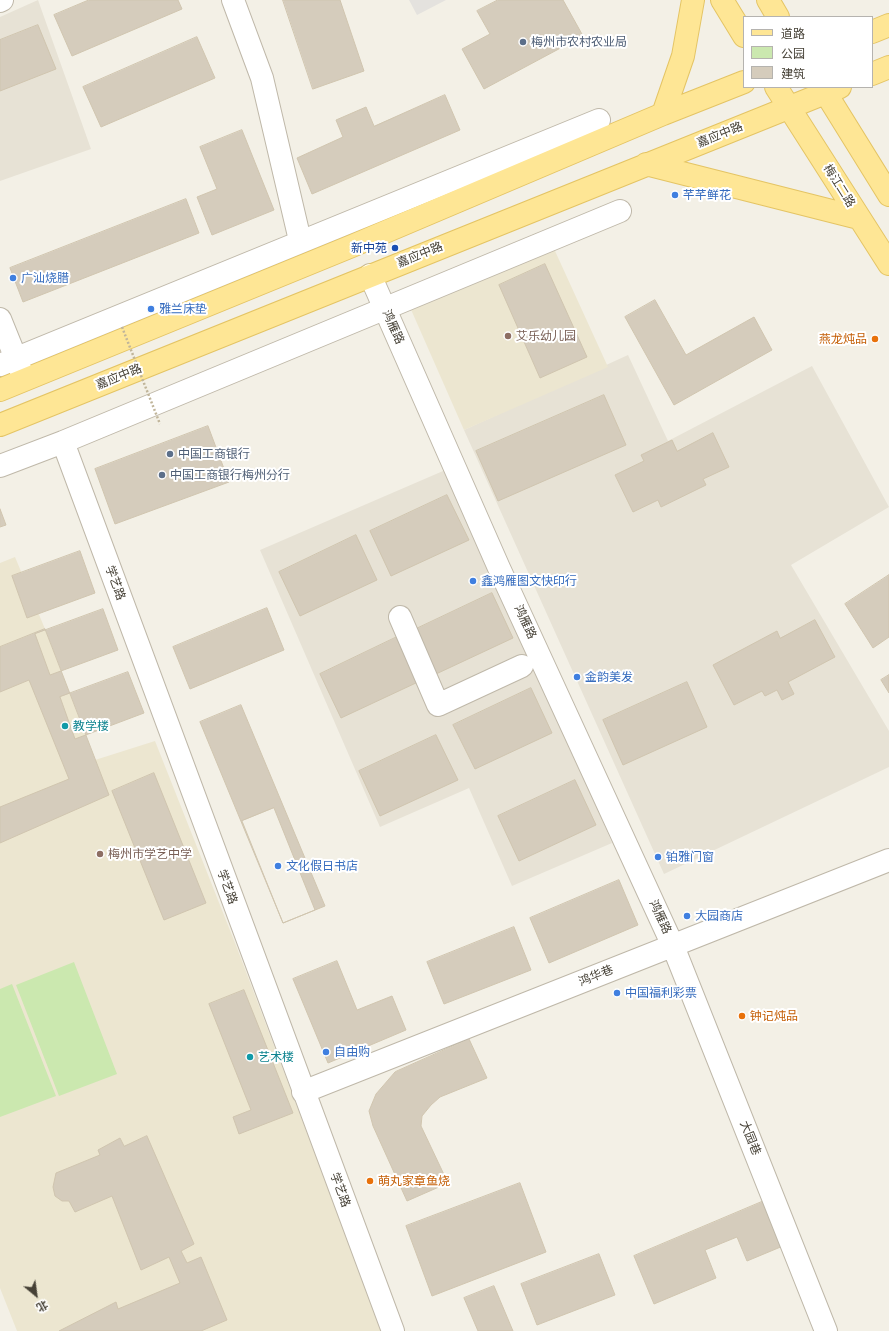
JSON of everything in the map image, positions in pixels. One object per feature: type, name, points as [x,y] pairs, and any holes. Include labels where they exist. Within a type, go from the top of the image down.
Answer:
[{"type":"main road","points":[[663,114],[683,56],[694,0]]},
{"type":"main road","points":[[722,0],[743,34]]},
{"type":"main road","points":[[768,0],[777,16]]},
{"type":"main road","points":[[873,32],[889,25]]},
{"type":"main road","points":[[873,74],[889,67]]},
{"type":"main road","points":[[0,390],[359,243],[663,114],[743,82]]},
{"type":"main road","name":"梅江二路","points":[[777,88],[889,264]]},
{"type":"main road","points":[[829,89],[889,195]]},
{"type":"main road","name":"嘉应中路","points":[[0,425],[789,107],[829,89]]},
{"type":"main road","points":[[646,164],[859,218]]},
{"type":"street","points":[[233,0],[262,78],[299,236]]},
{"type":"street","points":[[8,361],[599,120]]},
{"type":"street","points":[[0,466],[63,442],[620,211]]},
{"type":"street","name":"鸿雁路","points":[[370,275],[499,568],[673,946]]},
{"type":"street","points":[[0,319],[8,361],[24,380]]},
{"type":"street","name":"学艺路","points":[[63,442],[392,1331]]},
{"type":"street","points":[[400,617],[438,705],[522,666]]},
{"type":"street","name":"鸿华巷","points":[[303,1092],[889,860]]},
{"type":"street","name":"大园巷","points":[[673,946],[826,1331]]},
{"type":"path","points":[[122,328],[160,424]]},
{"type":"shaded area","points":[[38,0],[91,149],[0,181],[0,17]]},
{"type":"shaded area","points":[[409,0],[446,0],[417,15]]},
{"type":"shaded area","name":"艾乐幼儿园","points":[[550,240],[608,367],[464,430],[409,305]]},
{"type":"shaded area","points":[[628,355],[668,441],[812,366],[889,507],[791,565],[889,731],[889,767],[664,874],[464,430]]},
{"type":"shaded area","points":[[450,468],[612,843],[512,886],[469,788],[380,827],[260,550]]},
{"type":"shaded area","name":"梅州市学艺中学","points":[[15,557],[45,629],[95,760],[155,741],[237,948],[382,1331],[17,1331],[0,1288],[0,563]]},
{"type":"green space","points":[[74,962],[117,1074],[59,1096],[16,985]]},
{"type":"green space","points":[[12,984],[56,1096],[0,1117],[0,989]]},
{"type":"building","points":[[89,0],[178,0],[182,9],[72,56],[54,15]]},
{"type":"building","points":[[283,0],[340,0],[364,71],[313,89]]},
{"type":"building","name":"梅州市农村农业局","points":[[498,0],[563,0],[583,36],[484,89],[462,49],[490,34],[477,11]]},
{"type":"building","points":[[38,25],[56,69],[0,91],[0,40]]},
{"type":"building","points":[[197,37],[215,78],[101,127],[83,87]]},
{"type":"building","points":[[445,95],[460,130],[312,194],[297,158],[343,137],[336,120],[366,107],[374,126]]},
{"type":"building","points":[[242,130],[274,210],[212,235],[197,197],[217,189],[200,147]]},
{"type":"building","points":[[186,199],[199,233],[23,302],[10,268]]},
{"type":"building","points":[[545,264],[587,357],[540,378],[499,285]]},
{"type":"building","points":[[655,300],[686,355],[754,317],[772,350],[674,405],[625,317]]},
{"type":"building","points":[[604,395],[626,445],[498,501],[476,451]]},
{"type":"building","name":"中国工商银行梅州分行","points":[[208,426],[229,482],[115,524],[95,469]]},
{"type":"building","points":[[713,433],[729,467],[703,479],[706,485],[661,507],[658,500],[633,512],[615,475],[644,461],[641,455],[672,440],[677,451]]},
{"type":"building","points":[[447,495],[469,540],[391,576],[370,531]]},
{"type":"building","points":[[0,509],[6,525],[0,527]]},
{"type":"building","points":[[356,535],[377,580],[300,616],[279,572]]},
{"type":"building","points":[[80,551],[95,593],[27,618],[12,576]]},
{"type":"building","points":[[889,575],[889,637],[873,648],[845,604]]},
{"type":"building","points":[[492,593],[513,638],[436,674],[414,630]]},
{"type":"building","points":[[267,608],[284,650],[190,689],[173,647]]},
{"type":"building","points":[[103,609],[118,650],[50,675],[35,634]]},
{"type":"building","points":[[815,620],[835,657],[788,682],[794,694],[782,700],[777,690],[765,696],[762,691],[734,705],[713,665],[777,631],[780,638]]},
{"type":"building","name":"教学楼","points":[[45,629],[109,795],[0,843],[0,807],[69,779],[29,680],[0,692],[0,647]]},
{"type":"building","points":[[397,637],[418,682],[341,718],[320,674]]},
{"type":"building","points":[[128,672],[144,713],[75,739],[60,697]]},
{"type":"building","points":[[889,675],[889,693],[881,680]]},
{"type":"building","points":[[687,682],[707,727],[623,765],[603,720]]},
{"type":"building","points":[[531,688],[552,733],[475,769],[453,725]]},
{"type":"building","points":[[241,705],[325,906],[283,923],[200,722]]},
{"type":"building","points":[[436,735],[458,780],[380,816],[359,771]]},
{"type":"building","points":[[154,773],[206,903],[164,920],[112,791]]},
{"type":"building","points":[[575,780],[596,825],[519,861],[498,816]]},
{"type":"building","name":"文化假日书店","points":[[274,808],[315,910],[283,923],[242,821]]},
{"type":"building","points":[[619,880],[638,925],[549,963],[530,918]]},
{"type":"building","points":[[514,927],[531,970],[444,1004],[427,962]]},
{"type":"building","points":[[337,961],[357,1010],[392,996],[406,1030],[328,1063],[293,979]]},
{"type":"building","name":"艺术楼","points":[[244,990],[293,1113],[239,1134],[233,1117],[251,1110],[209,1004]]},
{"type":"building","points":[[469,1039],[487,1078],[440,1097],[422,1116],[421,1126],[448,1183],[407,1201],[373,1126],[369,1111],[376,1094],[395,1072]]},
{"type":"building","points":[[147,1136],[194,1244],[181,1251],[187,1263],[201,1257],[227,1320],[201,1331],[59,1331],[116,1302],[118,1309],[180,1283],[169,1257],[141,1270],[112,1196],[75,1212],[69,1201],[62,1201],[55,1196],[53,1187],[56,1173],[100,1155],[98,1150],[120,1138],[124,1146]]},
{"type":"building","points":[[520,1183],[546,1252],[432,1296],[406,1226]]},
{"type":"building","points":[[764,1201],[783,1246],[747,1261],[737,1237],[705,1250],[716,1278],[654,1304],[634,1256]]},
{"type":"building","points":[[599,1254],[615,1295],[537,1325],[521,1284]]},
{"type":"building","points":[[494,1286],[513,1331],[478,1331],[464,1298]]},
{"type":"place","name":"梅州市农村农业局","points":[[523,42]]},
{"type":"place","name":"芊芊鲜花","points":[[675,195]]},
{"type":"place","name":"新中苑","points":[[395,248]]},
{"type":"place","name":"广汕烧腊","points":[[13,278]]},
{"type":"place","name":"雅兰床垫","points":[[151,309]]},
{"type":"place","name":"艾乐幼儿园","points":[[508,336]]},
{"type":"place","name":"燕龙炖品","points":[[875,339]]},
{"type":"place","name":"中国工商银行","points":[[170,454]]},
{"type":"place","name":"中国工商银行梅州分行","points":[[162,475]]},
{"type":"place","name":"鑫鸿雁图文快印行","points":[[473,581]]},
{"type":"place","name":"金韵美发","points":[[577,677]]},
{"type":"place","name":"教学楼","points":[[65,726]]},
{"type":"place","name":"梅州市学艺中学","points":[[100,854]]},
{"type":"place","name":"铂雅门窗","points":[[658,857]]},
{"type":"place","name":"文化假日书店","points":[[278,866]]},
{"type":"place","name":"大园商店","points":[[687,916]]},
{"type":"place","name":"中国福利彩票","points":[[617,993]]},
{"type":"place","name":"钟记炖品","points":[[742,1016]]},
{"type":"place","name":"自由购","points":[[326,1052]]},
{"type":"place","name":"艺术楼","points":[[250,1057]]},
{"type":"place","name":"萌丸家章鱼烧","points":[[370,1181]]}]
